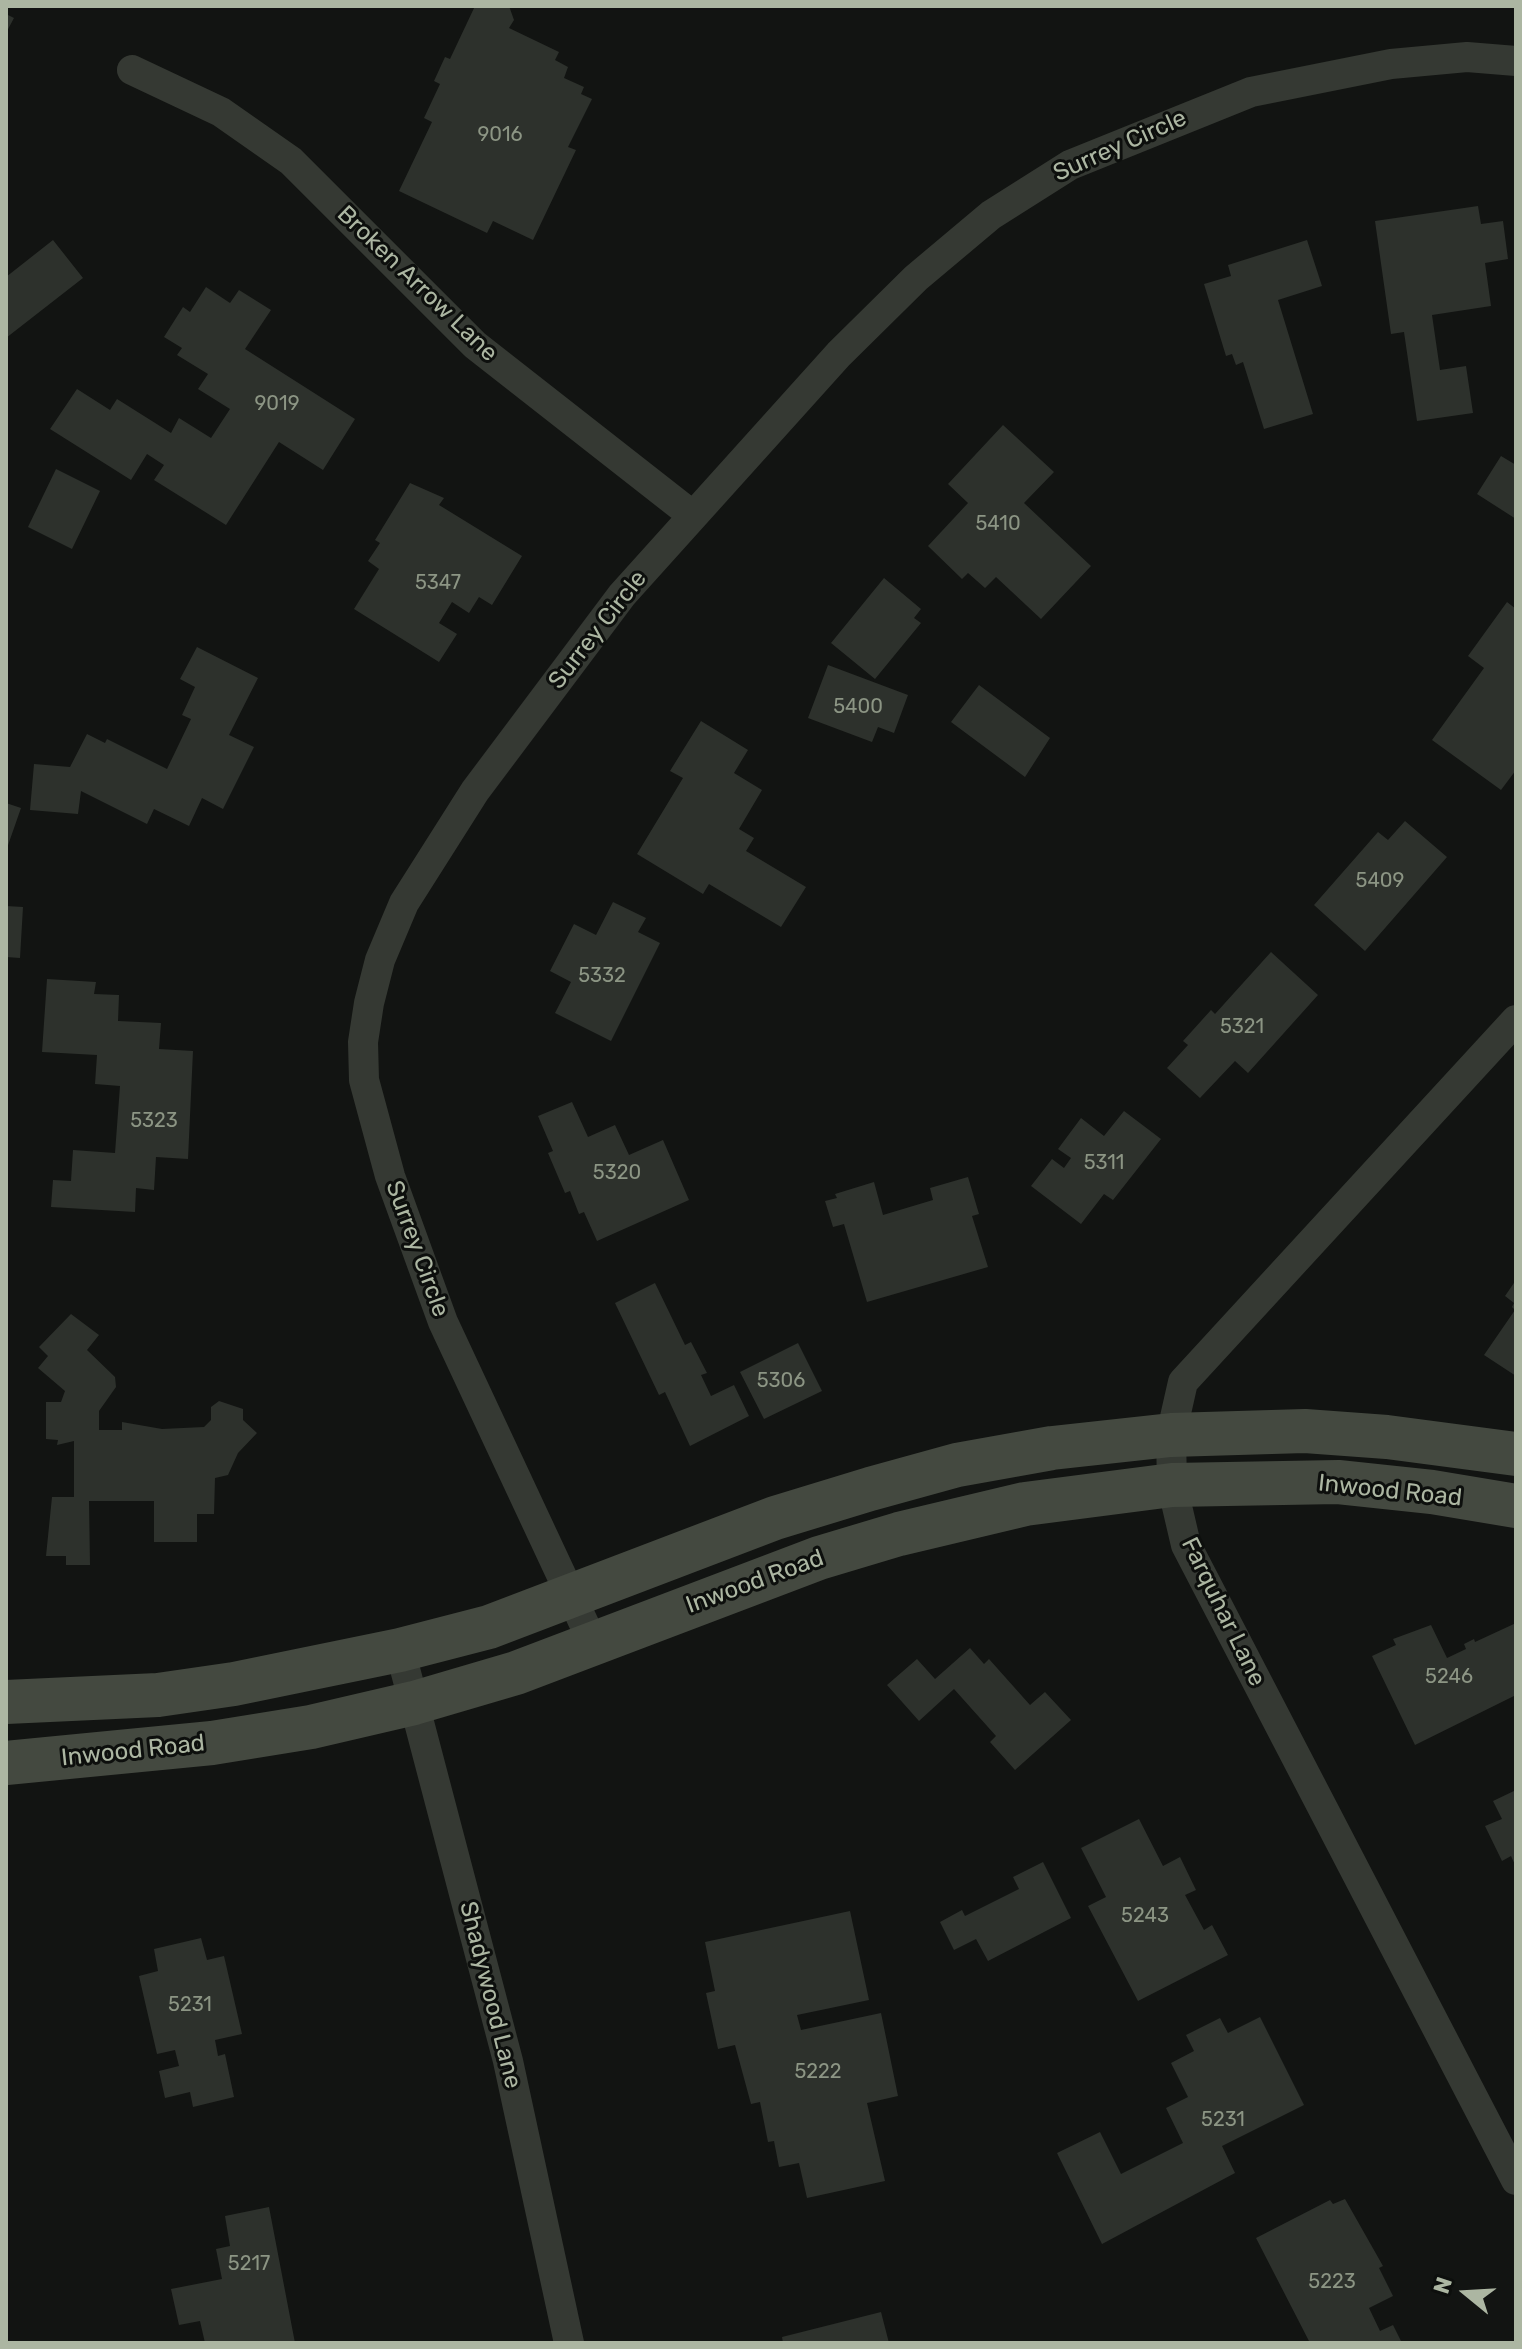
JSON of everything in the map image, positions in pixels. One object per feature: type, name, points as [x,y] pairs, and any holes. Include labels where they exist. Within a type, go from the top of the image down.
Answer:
[{"type":"main road","name":"Inwood Road","points":[[6,1702],[158,1695],[234,1684],[400,1650],[489,1627],[775,1518],[957,1465],[1052,1448],[1171,1435],[1305,1431],[1417,1440],[1516,1454]]},
{"type":"main road","name":"Inwood Road","points":[[6,1763],[212,1743],[311,1727],[414,1703],[516,1673],[819,1558],[899,1534],[1025,1504],[1172,1485],[1338,1482],[1432,1492],[1516,1506]]},
{"type":"street","name":"Surrey Circle","points":[[594,1645],[443,1322],[390,1176],[364,1080],[363,1042],[380,960],[404,903],[475,791],[622,595],[839,354],[916,278],[991,215],[1070,165],[1251,92],[1391,64],[1467,57],[1516,61]]},
{"type":"street","name":"Broken Arrow Lane","points":[[132,70],[221,112],[291,161],[475,345],[692,515]]},
{"type":"street","name":"Farquhar Lane","points":[[1516,1020],[1183,1382],[1171,1435],[1172,1485],[1186,1545],[1516,2180]]},
{"type":"street","name":"Shadywood Lane","points":[[400,1650],[508,2061],[569,2343]]},
{"type":"building","points":[[475,6],[509,6],[514,20],[509,28],[559,52],[555,60],[568,67],[564,78],[584,87],[581,94],[592,99],[568,147],[576,150],[533,240],[493,221],[487,233],[399,191],[432,122],[424,118],[440,84],[434,81],[445,57],[450,59]]},
{"type":"building","points":[[6,14],[14,18],[6,33]]},
{"type":"building","points":[[1478,206],[1481,224],[1503,221],[1508,259],[1485,263],[1491,306],[1432,315],[1440,370],[1466,366],[1473,413],[1417,421],[1404,332],[1391,334],[1375,221]]},
{"type":"building","points":[[53,240],[83,278],[6,338],[6,277]]},
{"type":"building","points":[[1307,240],[1322,286],[1278,300],[1313,414],[1264,429],[1243,362],[1236,365],[1232,354],[1226,356],[1204,284],[1231,276],[1228,265]]},
{"type":"building","points":[[206,287],[230,303],[239,290],[271,310],[245,349],[355,419],[323,470],[279,442],[226,525],[154,480],[164,465],[147,454],[131,480],[50,429],[77,389],[110,410],[117,399],[171,433],[179,418],[211,438],[230,409],[198,389],[208,374],[177,355],[182,348],[164,337],[183,307],[190,312]]},
{"type":"building","points":[[1003,425],[1054,472],[1024,503],[1091,566],[1041,619],[996,577],[985,588],[968,573],[962,579],[928,546],[968,503],[948,484]]},
{"type":"building","points":[[1501,456],[1516,465],[1516,519],[1477,494]]},
{"type":"building","points":[[56,469],[100,491],[72,549],[28,527]]},
{"type":"building","points":[[410,483],[444,498],[439,505],[522,556],[492,605],[479,597],[469,613],[452,602],[439,623],[457,634],[439,662],[354,609],[379,569],[368,561],[380,543],[375,540]]},
{"type":"building","points":[[884,578],[921,609],[914,618],[921,623],[875,679],[831,643]]},
{"type":"building","points":[[1507,602],[1516,609],[1516,770],[1501,790],[1432,740],[1484,668],[1468,656]]},
{"type":"building","points":[[197,647],[258,678],[229,735],[254,747],[223,809],[202,798],[189,826],[154,809],[147,824],[81,791],[78,814],[30,810],[34,764],[70,767],[87,734],[105,743],[107,739],[167,769],[191,719],[182,715],[195,687],[180,679]]},
{"type":"building","points":[[828,665],[908,695],[894,733],[878,727],[872,742],[808,718]]},
{"type":"building","points":[[979,685],[1050,738],[1025,777],[951,722]]},
{"type":"building","points":[[701,721],[748,750],[734,773],[762,790],[739,829],[754,838],[746,851],[806,887],[781,927],[709,884],[703,894],[637,854],[683,778],[670,771]]},
{"type":"building","points":[[6,803],[21,808],[6,851]]},
{"type":"building","points":[[1405,821],[1447,857],[1365,951],[1314,905],[1378,832],[1388,840]]},
{"type":"building","points":[[613,902],[646,918],[638,932],[660,943],[611,1041],[555,1013],[571,982],[550,971],[574,924],[596,935]]},
{"type":"building","points":[[6,906],[23,907],[20,958],[6,957]]},
{"type":"building","points":[[1271,952],[1318,995],[1248,1073],[1235,1061],[1200,1098],[1167,1068],[1188,1045],[1183,1041],[1211,1010],[1215,1014]]},
{"type":"building","points":[[47,979],[96,982],[94,994],[119,995],[118,1021],[161,1023],[159,1049],[193,1051],[188,1159],[156,1157],[154,1190],[136,1188],[135,1212],[51,1207],[53,1180],[71,1181],[73,1150],[115,1153],[120,1086],[95,1084],[97,1055],[42,1052]]},
{"type":"building","points":[[572,1102],[588,1137],[615,1125],[629,1155],[663,1140],[689,1200],[597,1241],[584,1212],[579,1214],[570,1191],[565,1193],[548,1153],[553,1151],[538,1116]]},
{"type":"building","points":[[1124,1111],[1161,1139],[1113,1200],[1104,1194],[1081,1224],[1031,1186],[1052,1159],[1064,1168],[1071,1158],[1058,1149],[1081,1118],[1104,1136]]},
{"type":"building","points":[[968,1177],[979,1214],[972,1216],[988,1267],[867,1302],[844,1224],[833,1227],[825,1201],[837,1198],[835,1194],[874,1182],[883,1215],[933,1200],[930,1188]]},
{"type":"building","points":[[1516,1280],[1516,1376],[1484,1355],[1515,1310],[1512,1307],[1514,1303],[1505,1296]]},
{"type":"building","points":[[655,1283],[685,1345],[691,1342],[707,1373],[701,1375],[711,1396],[734,1385],[749,1416],[690,1446],[665,1392],[659,1395],[615,1303]]},
{"type":"building","points":[[71,1314],[99,1335],[87,1350],[115,1377],[116,1387],[99,1411],[99,1430],[122,1430],[122,1422],[162,1429],[204,1427],[211,1420],[211,1407],[219,1401],[243,1409],[243,1420],[257,1433],[238,1453],[228,1475],[215,1478],[214,1514],[197,1514],[197,1542],[154,1542],[154,1501],[89,1501],[90,1565],[66,1565],[66,1556],[46,1556],[52,1497],[74,1497],[74,1441],[57,1445],[58,1440],[46,1439],[46,1402],[61,1402],[65,1391],[38,1368],[48,1356],[39,1347]]},
{"type":"building","points":[[798,1343],[822,1391],[764,1419],[740,1372]]},
{"type":"building","points":[[1516,1623],[1516,1695],[1415,1745],[1372,1656],[1396,1645],[1393,1639],[1431,1625],[1447,1658],[1466,1649],[1464,1644]]},
{"type":"building","points":[[970,1648],[984,1664],[989,1659],[1030,1705],[1045,1692],[1071,1720],[1015,1770],[990,1742],[996,1736],[954,1689],[919,1721],[887,1685],[917,1659],[935,1679]]},
{"type":"building","points":[[1516,1790],[1516,1867],[1511,1856],[1502,1861],[1485,1826],[1502,1819],[1493,1801]]},
{"type":"building","points":[[1139,1819],[1163,1866],[1180,1857],[1196,1890],[1185,1895],[1204,1930],[1212,1925],[1228,1955],[1138,2001],[1088,1906],[1106,1897],[1081,1848]]},
{"type":"building","points":[[1043,1862],[1071,1918],[988,1961],[976,1939],[954,1950],[940,1922],[962,1910],[965,1916],[1019,1889],[1013,1877]]},
{"type":"building","points":[[850,1911],[869,2000],[797,2015],[801,2030],[881,2013],[898,2096],[867,2103],[885,2181],[807,2198],[799,2163],[779,2167],[774,2141],[768,2142],[760,2102],[751,2104],[735,2045],[718,2049],[706,1993],[715,1991],[705,1942]]},
{"type":"building","points":[[201,1938],[207,1960],[224,1956],[242,2034],[215,2040],[218,2056],[225,2054],[234,2097],[193,2107],[190,2092],[165,2098],[159,2071],[179,2066],[175,2050],[157,2054],[139,1976],[158,1971],[154,1949]]},
{"type":"building","points":[[1260,2017],[1304,2105],[1222,2146],[1235,2173],[1102,2244],[1057,2153],[1100,2132],[1121,2174],[1183,2143],[1166,2108],[1188,2097],[1171,2063],[1194,2051],[1186,2035],[1220,2018],[1228,2033]]},
{"type":"building","points":[[1345,2199],[1383,2266],[1379,2268],[1393,2296],[1369,2308],[1380,2331],[1393,2325],[1402,2343],[1310,2343],[1256,2238],[1330,2200],[1333,2204]]},
{"type":"building","points":[[269,2207],[295,2343],[205,2343],[200,2321],[179,2325],[171,2289],[222,2279],[216,2249],[230,2246],[225,2216]]},
{"type":"building","points":[[881,2312],[889,2343],[783,2343],[782,2337]]}]
